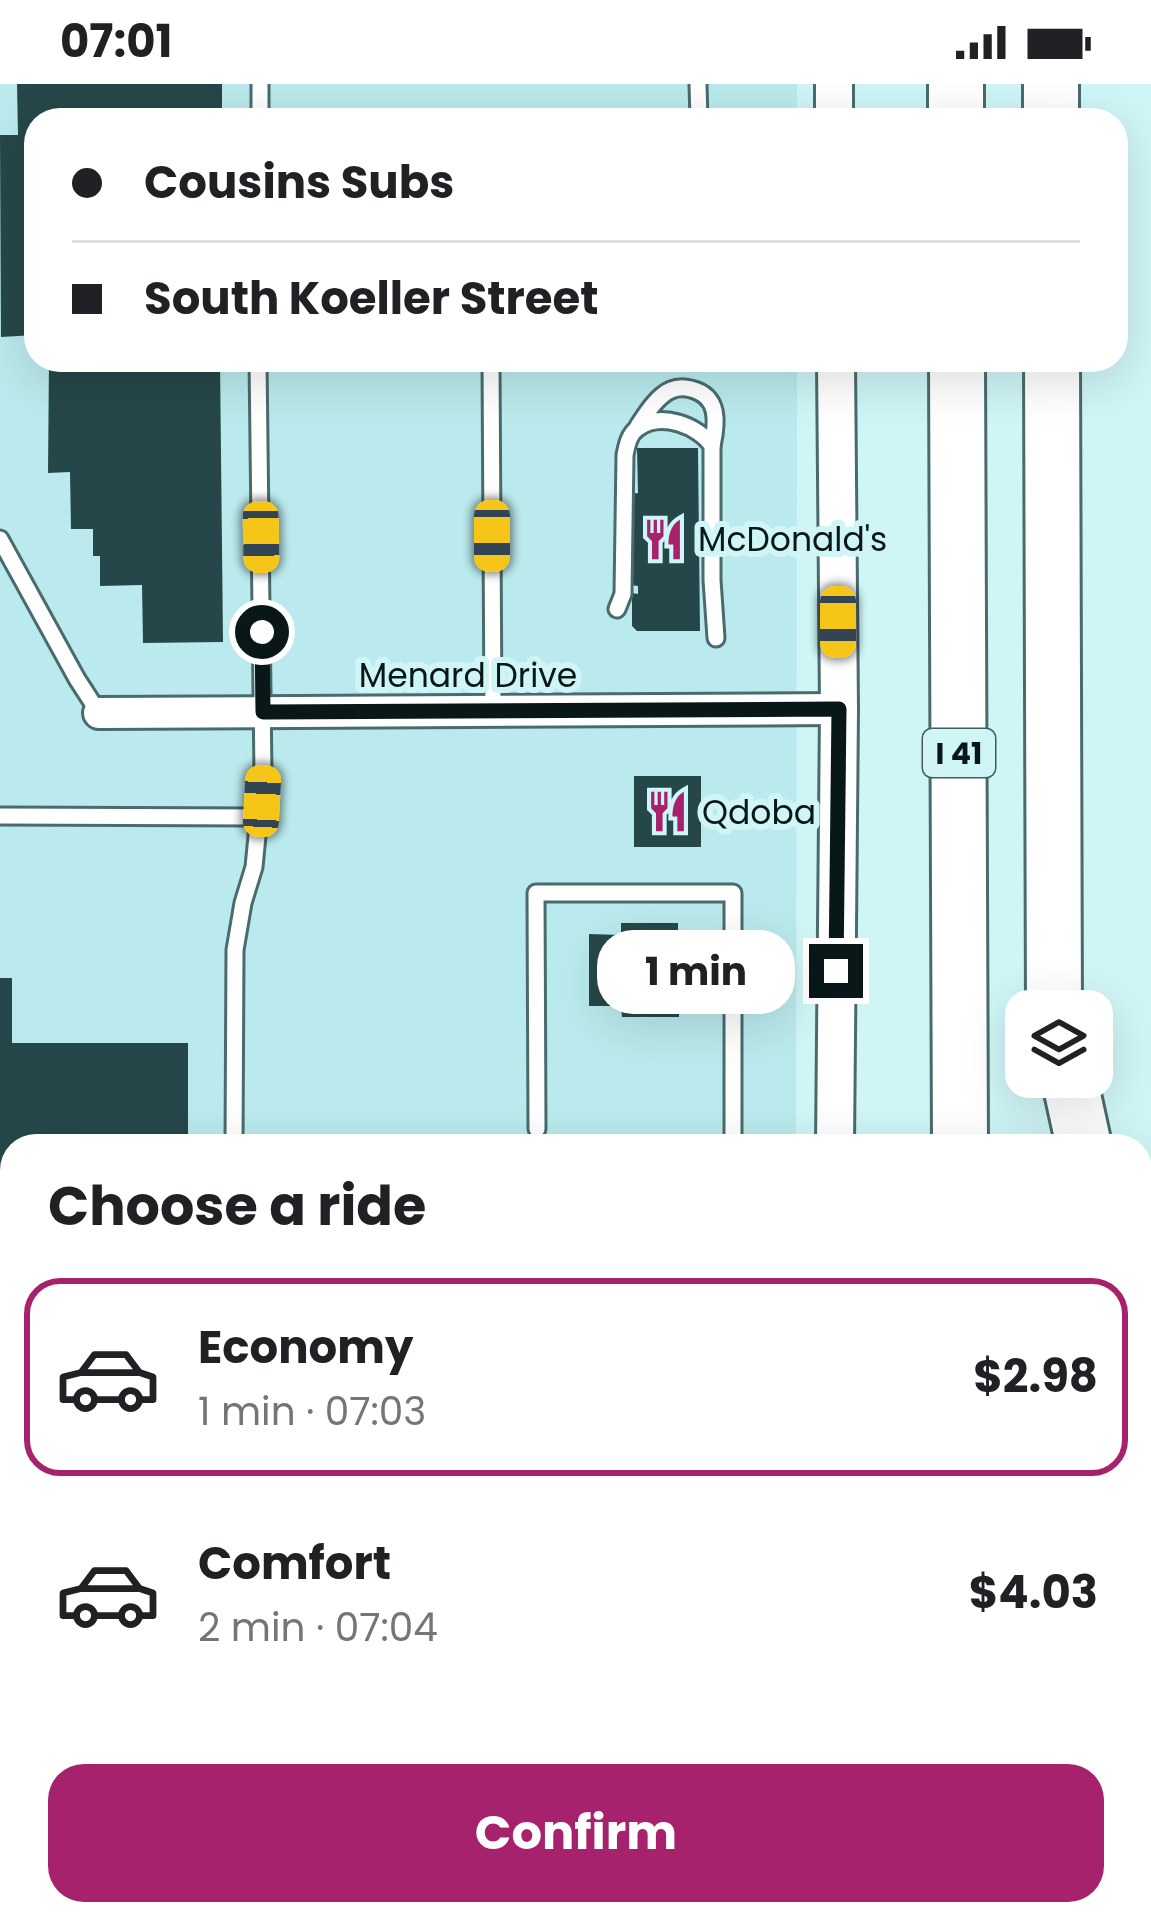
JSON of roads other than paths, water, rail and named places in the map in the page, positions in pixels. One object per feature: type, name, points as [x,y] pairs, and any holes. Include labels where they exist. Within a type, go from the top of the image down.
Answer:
[{"type":"highway","name":"I 41","points":[[957,372],[960,1134]]},
{"type":"highway","points":[[1052,372],[1054,990]]},
{"type":"highway","points":[[1054,1098],[1054,1134]]},
{"type":"highway","points":[[1074,1098],[1081,1134]]},
{"type":"street","points":[[835,1134],[836,372]]},
{"type":"street","name":"Menard Drive","points":[[99,713],[839,709]]},
{"type":"lane","points":[[234,1134],[235,950],[261,818],[259,372]]},
{"type":"lane","points":[[491,372],[493,711]]},
{"type":"lane","points":[[617,609],[623,594],[628,440],[662,396],[689,388],[714,406],[716,638]]},
{"type":"lane","points":[[637,428],[649,423],[682,424],[712,446]]},
{"type":"lane","points":[[0,538],[99,713]]},
{"type":"lane","points":[[0,816],[261,818]]},
{"type":"lane","points":[[538,1129],[536,892],[733,893],[734,1134]]},
{"type":"place","name":"McDonald's","points":[[664,539]]},
{"type":"place","name":"Qdoba","points":[[668,812]]}]
